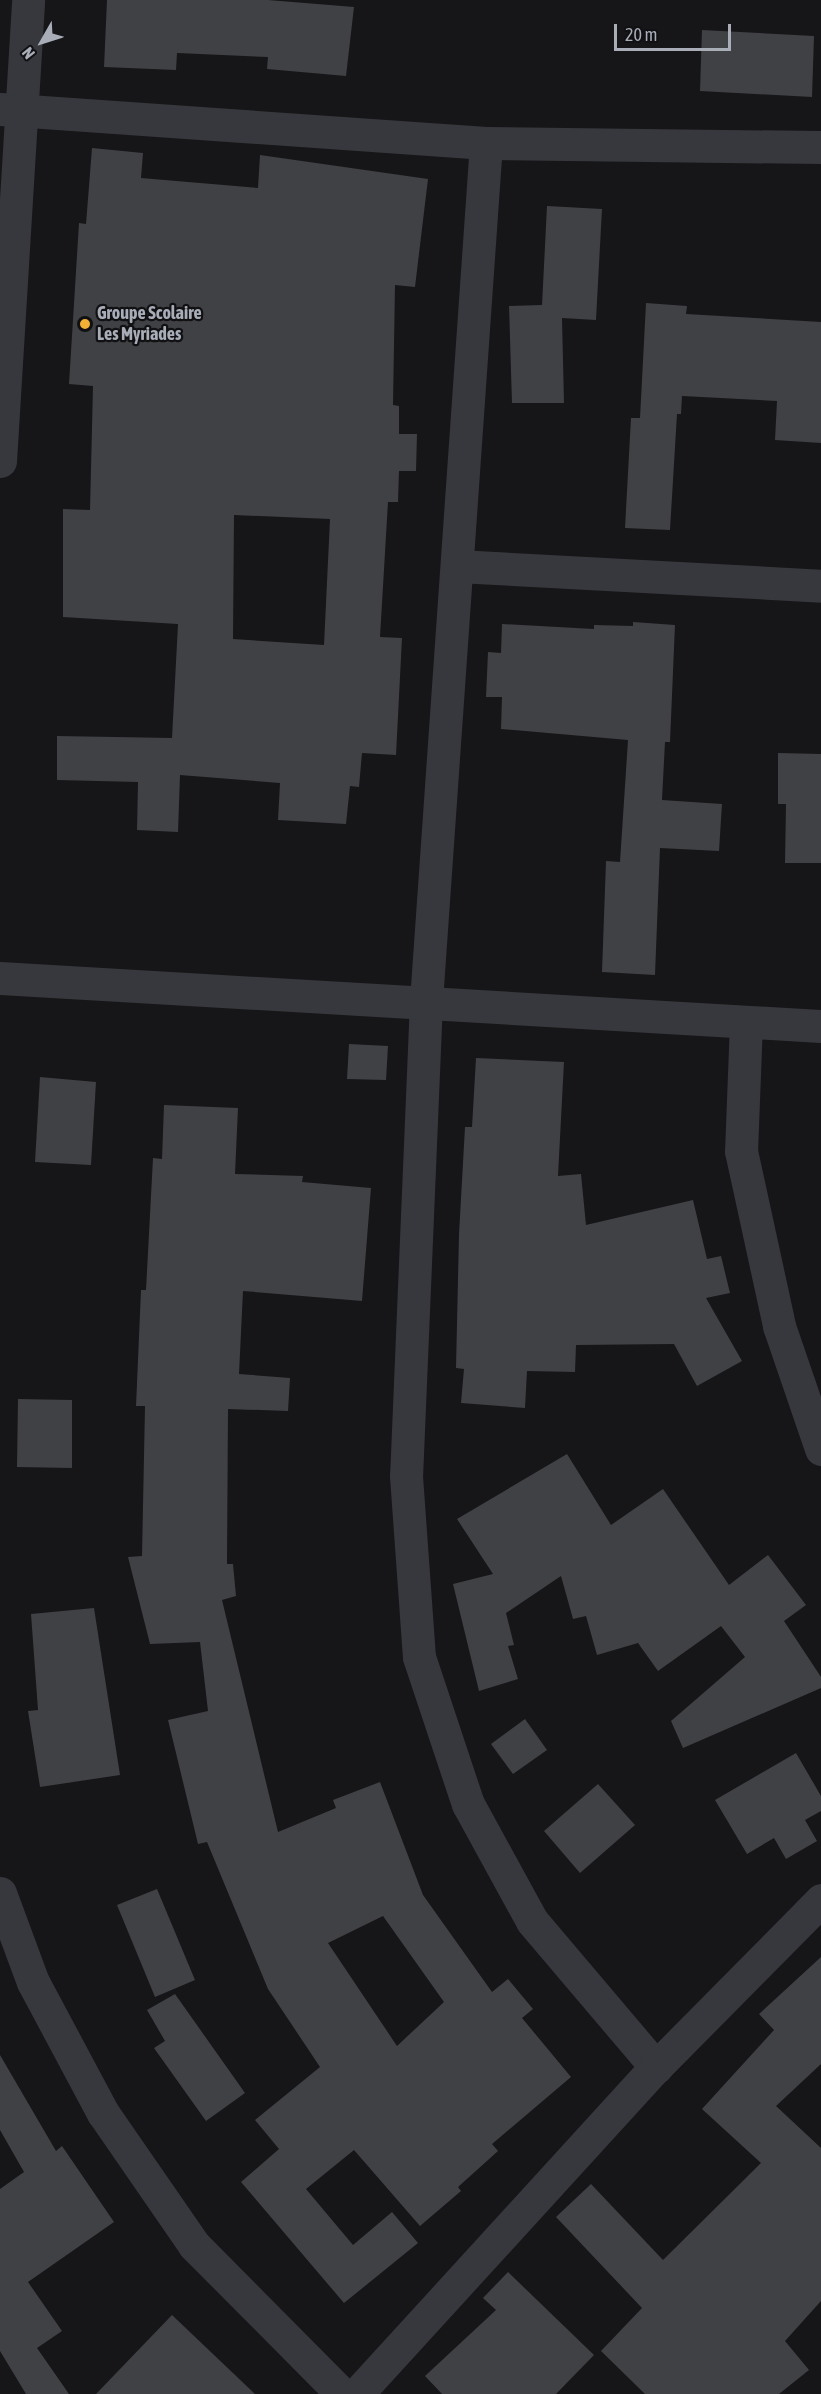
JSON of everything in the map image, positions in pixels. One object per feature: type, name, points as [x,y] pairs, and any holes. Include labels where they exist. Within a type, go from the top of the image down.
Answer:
[{"type":"street","points":[[0,461],[11,110],[28,0]]},
{"type":"street","points":[[11,110],[486,143],[821,147]]},
{"type":"street","points":[[486,143],[426,1001],[406,1476],[419,1657],[468,1804],[532,1921],[656,2067]]},
{"type":"street","points":[[457,566],[821,586]]},
{"type":"street","points":[[0,978],[426,1001],[821,1026]]},
{"type":"street","points":[[746,1022],[741,1151],[779,1326],[821,1449]]},
{"type":"street","points":[[0,1893],[33,1982],[110,2122],[194,2245],[342,2394]]},
{"type":"street","points":[[357,2394],[656,2067],[821,1900]]},
{"type":"building","points":[[107,0],[268,0],[354,7],[346,76],[267,69],[268,57],[177,53],[176,70],[104,67]]},
{"type":"building","points":[[702,30],[814,36],[812,97],[700,91]]},
{"type":"building","points":[[92,148],[143,153],[141,178],[258,188],[260,155],[428,179],[415,287],[395,285],[393,405],[399,406],[399,434],[417,434],[416,471],[399,471],[398,502],[388,502],[380,637],[402,638],[396,755],[362,753],[359,787],[350,786],[346,824],[278,820],[280,783],[180,775],[178,832],[137,830],[138,782],[57,780],[57,736],[172,738],[178,624],[63,617],[63,509],[90,510],[93,386],[69,384],[79,223],[86,224]],"holes":[[[234,515],[330,519],[324,645],[233,639]]]},
{"type":"building","points":[[547,206],[602,209],[596,320],[562,318],[564,403],[512,403],[509,306],[542,305]]},
{"type":"building","points":[[646,303],[687,306],[686,314],[821,322],[821,443],[775,440],[777,401],[682,396],[681,414],[677,414],[670,530],[625,528],[631,418],[640,418]]},
{"type":"building","points":[[633,622],[675,625],[670,742],[665,742],[662,800],[722,804],[719,851],[660,848],[655,975],[602,972],[606,861],[620,862],[628,740],[501,729],[502,697],[486,697],[488,652],[501,653],[502,624],[594,629],[594,625],[633,626]]},
{"type":"building","points":[[778,753],[821,754],[821,863],[785,863],[786,804],[778,804]]},
{"type":"building","points":[[349,1044],[388,1046],[386,1080],[347,1079]]},
{"type":"building","points":[[476,1058],[564,1062],[558,1176],[581,1174],[586,1225],[693,1200],[707,1259],[721,1256],[730,1293],[706,1298],[742,1361],[697,1386],[674,1344],[576,1345],[575,1372],[527,1371],[525,1408],[461,1403],[464,1369],[456,1368],[459,1234],[465,1127],[472,1127]]},
{"type":"building","points":[[40,1077],[96,1082],[91,1165],[35,1162]]},
{"type":"building","points":[[164,1105],[238,1108],[235,1174],[303,1176],[302,1182],[371,1188],[362,1301],[243,1291],[239,1374],[290,1378],[288,1411],[228,1409],[227,1564],[233,1564],[236,1596],[222,1600],[278,1832],[336,1808],[333,1800],[380,1782],[423,1895],[492,1992],[508,1979],[533,2009],[522,2018],[571,2077],[492,2144],[498,2151],[458,2187],[461,2191],[420,2226],[354,2150],[306,2189],[353,2245],[392,2212],[418,2243],[344,2303],[241,2182],[279,2149],[255,2120],[320,2067],[268,1989],[207,1842],[198,1844],[168,1720],[208,1711],[200,1642],[150,1644],[128,1557],[142,1556],[145,1406],[136,1406],[141,1290],[146,1290],[153,1158],[162,1159]],"holes":[[[383,1916],[444,2002],[397,2046],[328,1943]]]},
{"type":"building","points":[[18,1399],[72,1400],[72,1468],[17,1467]]},
{"type":"building","points":[[567,1454],[611,1525],[663,1489],[729,1585],[768,1555],[806,1605],[784,1621],[821,1677],[821,1688],[683,1748],[671,1721],[745,1657],[721,1626],[658,1671],[638,1643],[597,1655],[586,1616],[573,1619],[561,1576],[506,1613],[514,1645],[508,1646],[518,1679],[479,1691],[453,1584],[493,1574],[457,1519]]},
{"type":"building","points":[[94,1608],[120,1775],[40,1787],[28,1711],[38,1710],[31,1614]]},
{"type":"building","points":[[525,1719],[547,1750],[513,1774],[491,1744]]},
{"type":"building","points":[[796,1753],[821,1796],[821,1811],[805,1820],[817,1841],[786,1859],[774,1838],[747,1854],[715,1800]]},
{"type":"building","points":[[598,1784],[635,1825],[580,1873],[544,1831]]},
{"type":"building","points":[[157,1889],[195,1980],[155,1997],[117,1905]]},
{"type":"building","points":[[821,1957],[821,2064],[776,2106],[821,2148],[821,2301],[785,2341],[809,2370],[779,2394],[645,2394],[601,2351],[642,2308],[556,2217],[591,2184],[663,2260],[761,2163],[702,2109],[774,2030],[759,2014]]},
{"type":"building","points":[[175,1994],[245,2093],[206,2121],[154,2048],[165,2041],[147,2010]]},
{"type":"building","points":[[0,2055],[56,2151],[62,2146],[114,2222],[28,2282],[62,2331],[37,2348],[69,2394],[26,2394],[0,2351],[0,2189],[24,2172],[0,2130]]},
{"type":"building","points":[[508,2272],[594,2355],[556,2394],[442,2394],[425,2376],[496,2310],[483,2298]]},
{"type":"building","points":[[172,2315],[255,2394],[96,2394]]},
{"type":"place","name":"Groupe Scolaire Les Myriades","points":[[85,324]]}]
